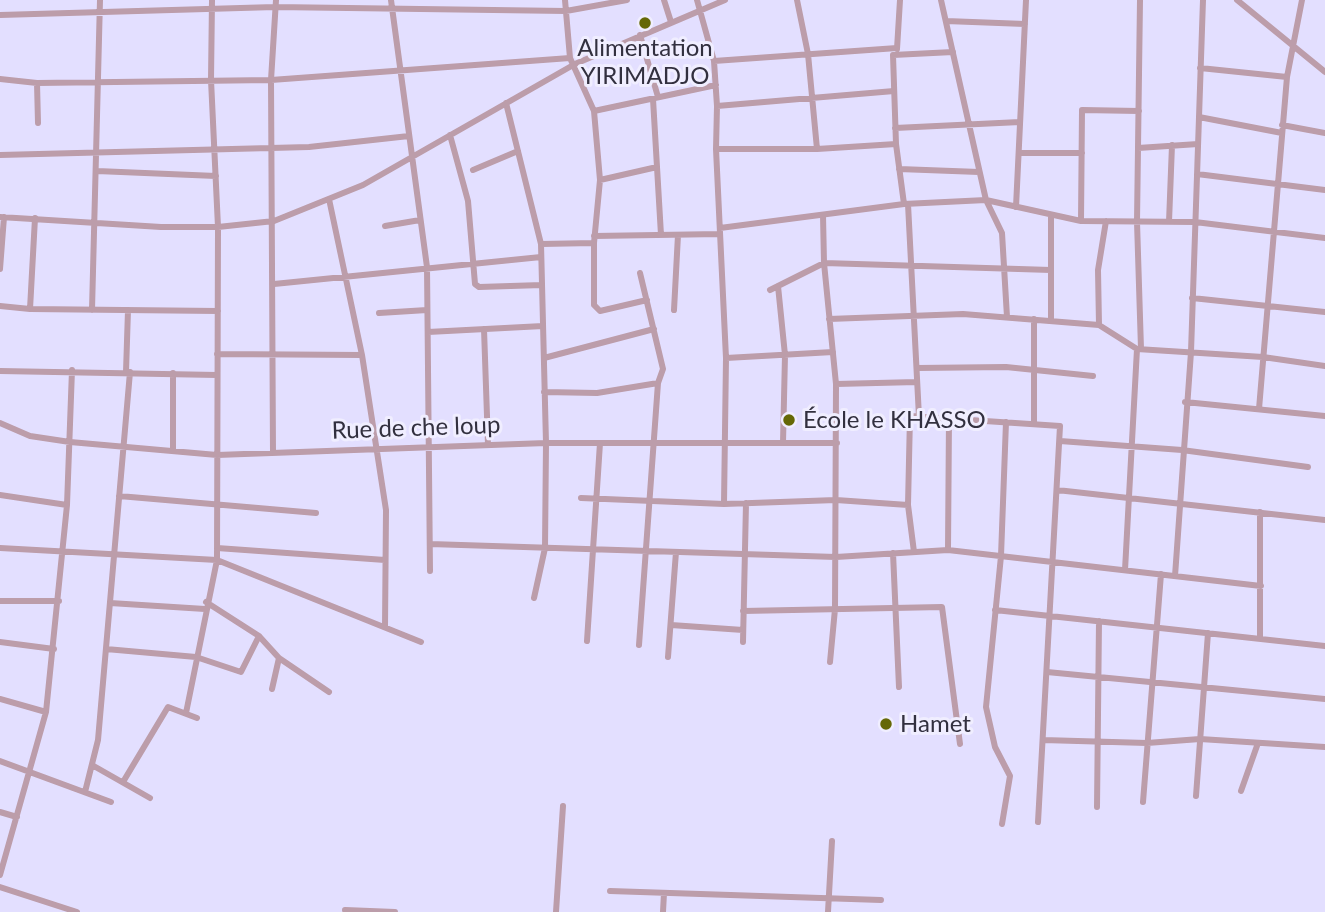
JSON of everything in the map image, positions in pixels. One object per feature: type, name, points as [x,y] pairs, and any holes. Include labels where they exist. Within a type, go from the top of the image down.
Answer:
[{"type":"street","points":[[92,310],[100,0]]},
{"type":"street","points":[[186,713],[217,560],[218,227],[211,80],[212,0]]},
{"type":"street","points":[[391,0],[427,267],[430,571]]},
{"type":"street","points":[[565,0],[570,58],[594,111],[600,180],[594,240],[596,310],[647,300]]},
{"type":"street","points":[[0,15],[211,9],[275,4],[392,9],[566,11],[627,0]]},
{"type":"street","points":[[664,0],[670,22]]},
{"type":"street","points":[[696,0],[714,61],[718,106],[716,149],[726,358],[724,504]]},
{"type":"street","points":[[0,269],[2,217],[161,227],[218,227],[274,221],[363,185],[575,64],[725,0]]},
{"type":"street","points":[[797,0],[808,54],[817,149]]},
{"type":"street","points":[[901,0],[897,51],[893,55],[895,128],[912,266],[919,417]]},
{"type":"street","points":[[941,0],[986,200],[1002,233],[1007,317]]},
{"type":"street","points":[[1016,207],[1026,0]]},
{"type":"street","points":[[1125,570],[1139,349],[1140,0]]},
{"type":"street","points":[[1174,576],[1181,504],[1185,401],[1191,352],[1203,0]]},
{"type":"street","points":[[1237,0],[1325,72]]},
{"type":"street","points":[[1259,409],[1287,77],[1301,0]]},
{"type":"street","points":[[273,453],[274,221],[271,80],[275,4]]},
{"type":"street","points":[[946,21],[1025,24]]},
{"type":"street","points":[[640,35],[656,98],[661,235]]},
{"type":"street","points":[[714,61],[808,54],[953,52]]},
{"type":"street","points":[[0,79],[37,83],[271,80],[570,58]]},
{"type":"street","points":[[1200,68],[1287,77]]},
{"type":"street","points":[[37,83],[38,123]]},
{"type":"street","points":[[594,111],[716,85]]},
{"type":"street","points":[[718,106],[894,91]]},
{"type":"street","points":[[506,103],[541,244],[546,443],[545,548],[534,598]]},
{"type":"street","points":[[1082,221],[1082,110],[1139,111]]},
{"type":"street","points":[[1199,117],[1325,133]]},
{"type":"street","points":[[895,128],[1020,122]]},
{"type":"street","points":[[450,135],[468,201],[474,279],[479,287],[542,285]]},
{"type":"street","points":[[0,155],[271,148],[409,136]]},
{"type":"street","points":[[716,149],[817,149],[896,144]]},
{"type":"street","points":[[1138,148],[1198,144]]},
{"type":"street","points":[[1169,222],[1172,145]]},
{"type":"street","points":[[473,170],[518,151]]},
{"type":"street","points":[[1019,153],[1082,153]]},
{"type":"street","points":[[600,180],[657,167]]},
{"type":"street","points":[[900,169],[979,172]]},
{"type":"street","points":[[97,171],[216,176]]},
{"type":"street","points":[[1197,174],[1325,190]]},
{"type":"street","points":[[329,200],[362,355],[386,510],[385,627]]},
{"type":"street","points":[[541,244],[720,231],[906,204],[986,200],[1082,221],[1195,222],[1325,238]]},
{"type":"street","points":[[823,215],[824,263],[836,384],[837,443],[835,609],[830,662]]},
{"type":"street","points":[[1051,215],[1051,321]]},
{"type":"street","points":[[30,309],[35,218]]},
{"type":"street","points":[[385,226],[421,220]]},
{"type":"street","points":[[1099,325],[1098,270],[1106,221]]},
{"type":"street","points":[[674,310],[678,235]]},
{"type":"street","points":[[274,284],[541,257]]},
{"type":"street","points":[[770,290],[824,263],[1051,270]]},
{"type":"street","points":[[639,645],[658,383],[663,369],[640,273]]},
{"type":"street","points":[[778,286],[785,355],[783,443]]},
{"type":"street","points":[[1192,298],[1325,312]]},
{"type":"street","points":[[0,306],[30,309],[218,311]]},
{"type":"street","points":[[85,792],[98,740],[123,447],[128,372],[128,310]]},
{"type":"street","points":[[379,313],[427,310]]},
{"type":"street","points":[[829,319],[963,314],[1099,325],[1139,349],[1263,357],[1325,366]]},
{"type":"street","points":[[1034,319],[1034,424]]},
{"type":"street","points":[[428,332],[543,326]]},
{"type":"street","points":[[484,329],[488,445]]},
{"type":"street","points":[[544,358],[654,329]]},
{"type":"street","points":[[726,358],[833,352]]},
{"type":"street","points":[[217,355],[362,355]]},
{"type":"street","points":[[917,368],[1034,370],[1093,376]]},
{"type":"street","points":[[0,875],[46,712],[59,601],[72,370]]},
{"type":"street","points":[[0,371],[218,374]]},
{"type":"street","points":[[173,373],[173,451]]},
{"type":"street","points":[[836,384],[917,382]]},
{"type":"street","points":[[544,392],[597,393],[658,383]]},
{"type":"street","points":[[1185,401],[1325,416]]},
{"type":"street","points":[[914,552],[908,505],[910,416],[1060,426],[1038,822]]},
{"type":"street","points":[[948,550],[949,417]]},
{"type":"street","points":[[1002,824],[1010,776],[995,747],[986,707],[1001,556],[1006,422]]},
{"type":"street","name":"Rue de che loup","points":[[0,423],[30,436],[70,442],[217,455],[546,443],[837,443]]},
{"type":"street","points":[[1060,442],[1182,450],[1308,467]]},
{"type":"street","points":[[587,641],[600,443]]},
{"type":"street","points":[[1057,490],[1325,520]]},
{"type":"street","points":[[0,495],[66,505]]},
{"type":"street","points":[[119,496],[316,513]]},
{"type":"street","points":[[581,498],[724,504],[836,500],[908,505]]},
{"type":"street","points":[[743,642],[746,503]]},
{"type":"street","points":[[1260,639],[1261,512]]},
{"type":"street","points":[[430,544],[836,557],[948,550],[1261,586]]},
{"type":"street","points":[[0,548],[217,560],[421,642]]},
{"type":"street","points":[[217,548],[385,560]]},
{"type":"street","points":[[668,657],[676,552]]},
{"type":"street","points":[[892,553],[899,687]]},
{"type":"street","points":[[1143,802],[1161,574]]},
{"type":"street","points":[[0,601],[59,601]]},
{"type":"street","points":[[110,603],[206,605],[259,636],[279,658],[330,692]]},
{"type":"street","points":[[743,611],[942,607],[960,744]]},
{"type":"street","points":[[995,610],[1325,646]]},
{"type":"street","points":[[1097,807],[1099,621]]},
{"type":"street","points":[[671,625],[743,630]]},
{"type":"street","points":[[1196,796],[1208,633]]},
{"type":"street","points":[[106,649],[196,657],[241,672],[259,636]]},
{"type":"street","points":[[0,642],[54,649]]},
{"type":"street","points":[[272,689],[279,658]]},
{"type":"street","points":[[1047,671],[1325,699]]},
{"type":"street","points":[[0,699],[46,712]]},
{"type":"street","points":[[123,782],[168,707],[197,718]]},
{"type":"street","points":[[1043,740],[1147,743],[1200,739],[1325,747]]},
{"type":"street","points":[[1241,791],[1258,743]]},
{"type":"street","points":[[0,761],[111,802]]},
{"type":"street","points":[[92,765],[150,798]]},
{"type":"street","points":[[555,912],[563,806]]},
{"type":"street","points":[[0,812],[16,817]]},
{"type":"street","points":[[828,912],[832,841]]},
{"type":"street","points":[[0,887],[77,912]]},
{"type":"street","points":[[610,891],[881,900]]},
{"type":"street","points":[[663,912],[664,893]]},
{"type":"street","points":[[345,910],[395,912]]},
{"type":"place","name":"Alimentation YIRIMADJO","points":[[645,23]]},
{"type":"place","name":"École le KHASSO","points":[[789,420]]},
{"type":"place","name":"Hamet","points":[[886,724]]}]
